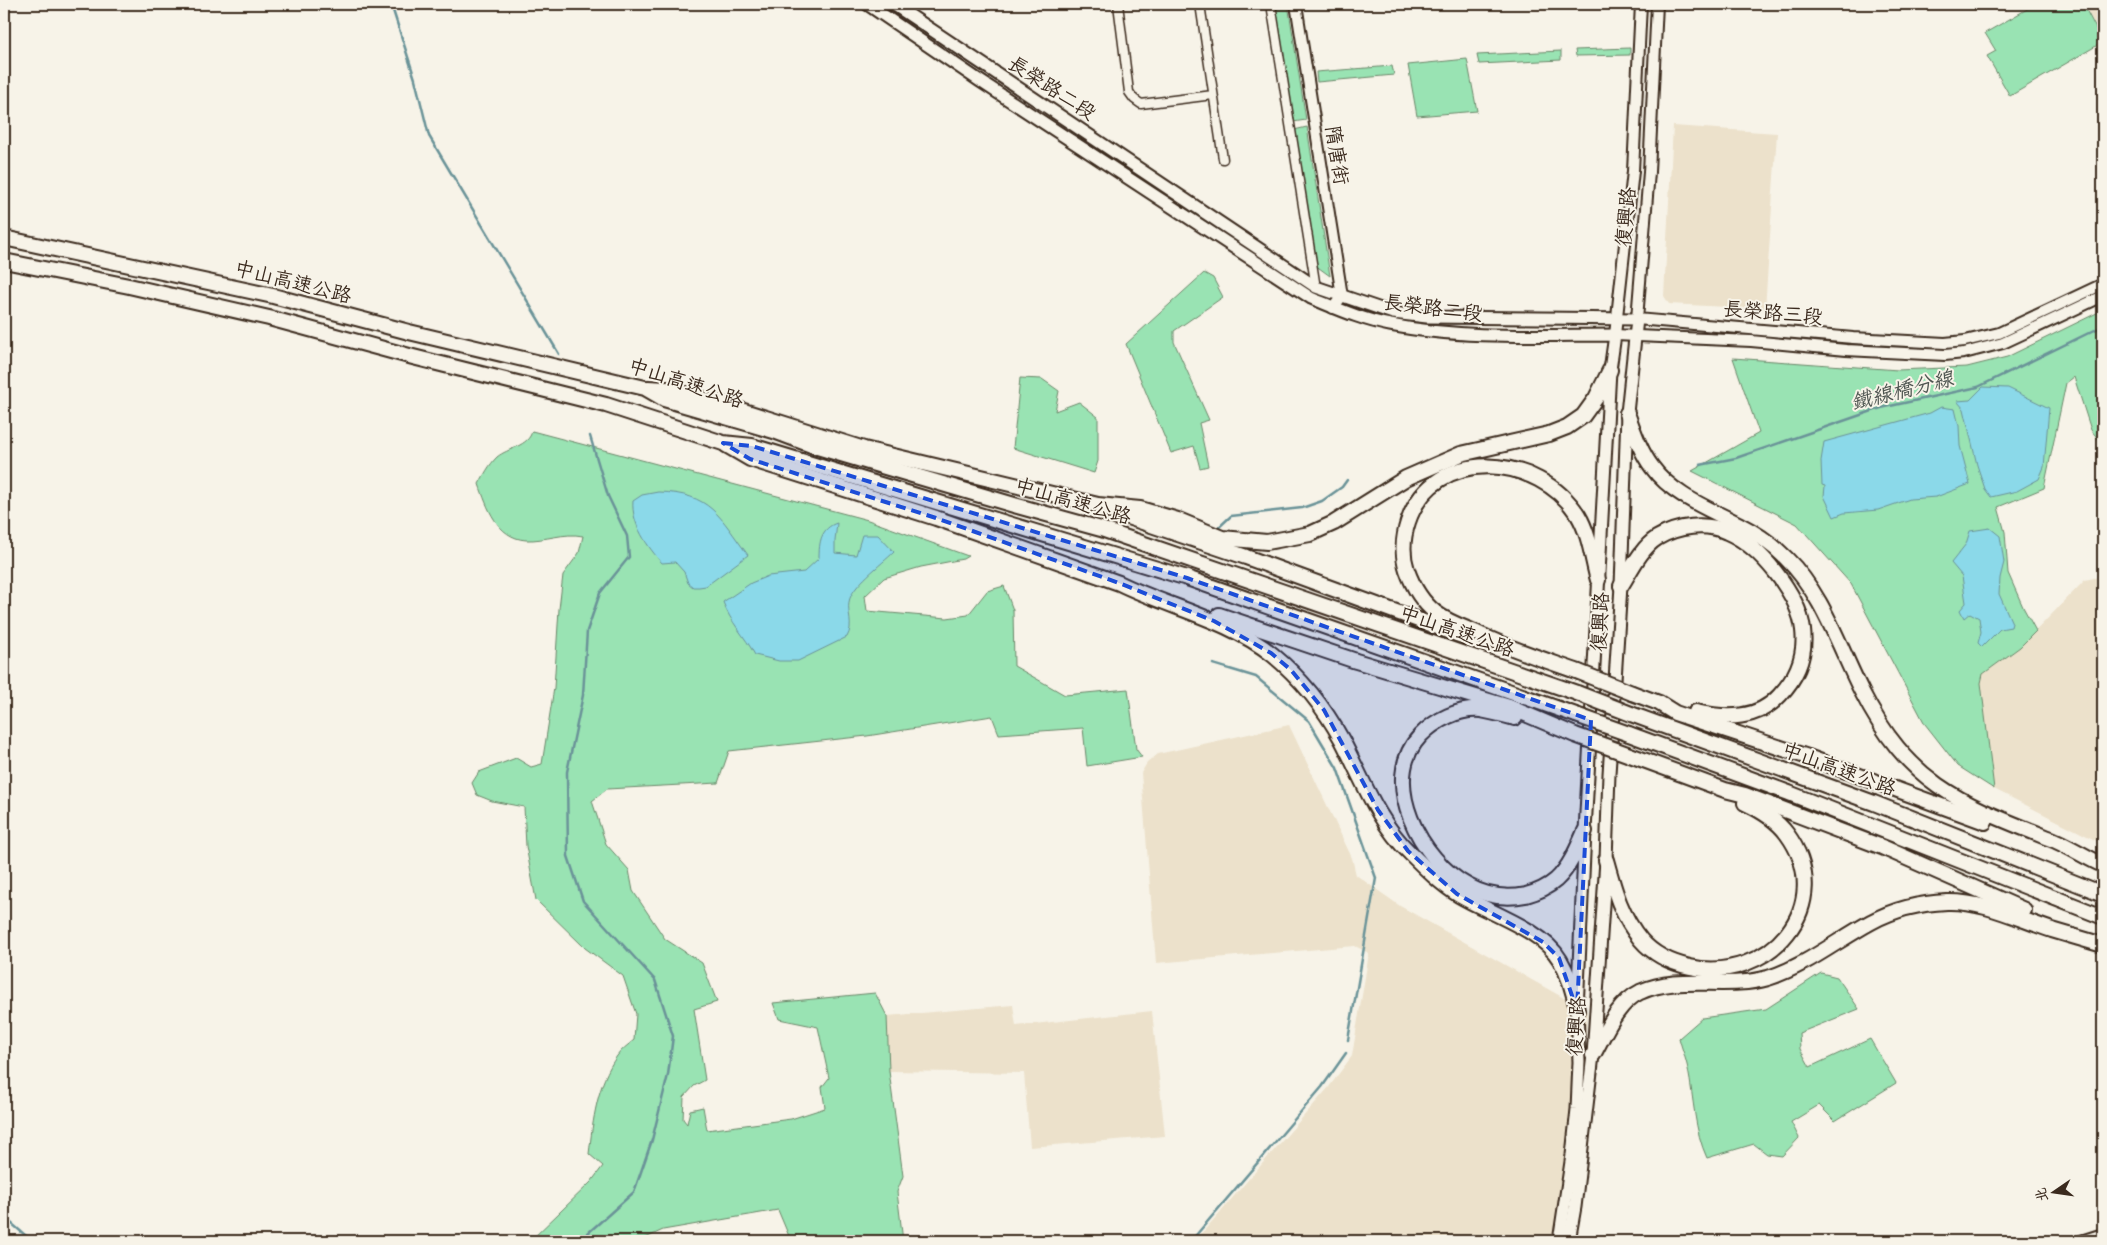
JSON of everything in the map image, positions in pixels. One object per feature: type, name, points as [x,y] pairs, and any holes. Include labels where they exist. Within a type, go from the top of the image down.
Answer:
[{"type":"highway","name":"中山高速公路","points":[[4,238],[272,296],[409,332],[645,388],[664,399],[814,446],[1101,529],[1577,693],[1874,803],[2103,894]]},
{"type":"highway","name":"中山高速公路","points":[[4,261],[129,286],[269,318],[422,360],[606,405],[723,443],[762,449],[1187,578],[1576,715],[1789,793],[2103,918]]},
{"type":"highway","points":[[645,388],[666,389],[728,406],[864,449],[1098,505],[1140,509],[1182,521],[1222,538],[1267,542],[1310,534],[1334,523],[1406,478],[1432,465],[1461,454],[1549,434],[1567,427],[1583,416],[1596,398],[1610,370]]},
{"type":"highway","points":[[1627,412],[1645,457],[1665,481],[1703,507],[1742,525],[1764,540],[1786,558],[1804,579],[1821,606],[1878,722],[1914,767],[1933,783],[1975,809],[2058,842],[2103,865]]},
{"type":"highway","points":[[723,443],[750,459],[936,518],[1119,584],[1214,620],[1254,642],[1291,670],[1324,710],[1378,810],[1391,831],[1408,851],[1431,874],[1457,894],[1521,927],[1543,942],[1560,958],[1574,994],[1577,1010]]},
{"type":"highway","points":[[1598,580],[1590,546],[1578,516],[1565,499],[1550,486],[1532,475],[1511,468],[1469,468],[1448,474],[1421,497],[1412,512],[1406,529],[1403,547],[1405,564],[1420,597],[1436,613],[1456,625],[1492,641],[1659,703],[1708,715],[1731,718],[1752,714],[1772,704],[1797,673],[1803,651],[1803,629],[1796,606],[1774,569],[1749,546],[1727,532],[1705,526],[1680,529],[1657,538],[1638,557],[1621,586]]},
{"type":"highway","points":[[1098,505],[1118,514],[1363,598],[1447,631],[1477,640],[1492,641]]},
{"type":"highway","points":[[1119,584],[1135,586],[1275,635],[1509,707],[1576,735],[1726,790],[1745,795],[1882,847],[2056,924],[2081,938]]},
{"type":"highway","points":[[1659,703],[1675,713],[1808,757],[2028,838],[2084,856]]},
{"type":"highway","points":[[1547,724],[1480,710],[1454,714],[1430,726],[1413,744],[1405,765],[1403,788],[1407,810],[1418,833],[1433,856],[1450,874],[1489,895],[1511,898],[1536,892],[1557,880],[1575,854],[1585,831]]},
{"type":"highway","points":[[1606,860],[1618,902],[1629,923],[1642,941],[1658,954],[1678,964],[1711,969],[1730,968],[1752,962],[1766,954],[1786,935],[1802,908],[1805,889],[1803,872],[1797,852],[1787,834],[1776,822],[1726,790]]},
{"type":"highway","points":[[1593,1055],[1623,1005],[1638,993],[1674,984],[1733,983],[1766,978],[1814,958],[1871,922],[1895,911],[1919,905],[1948,902],[1972,904],[2003,911],[2052,930],[2103,945]]},
{"type":"main road","name":"長榮路二段","points":[[867,4],[1218,236],[1318,301],[1333,308],[1389,325],[1428,331],[1516,335],[1615,335]]},
{"type":"main road","name":"長榮路二段","points":[[893,4],[1316,286],[1393,313],[1427,317],[1636,319]]},
{"type":"main road","points":[[948,59],[955,45]]},
{"type":"main road","points":[[1121,172],[1129,161]]},
{"type":"main road","points":[[1218,236],[1224,226]]},
{"type":"main road","name":"復興路","points":[[1569,1241],[1575,1207],[1593,1055],[1621,586],[1627,412],[1636,336],[1636,319]]},
{"type":"main road","name":"復興路","points":[[1558,1241],[1572,1156],[1577,1109],[1579,1062],[1577,1010],[1585,831],[1610,370],[1615,335]]},
{"type":"street","points":[[1118,4],[1129,92],[1134,100],[1140,104],[1213,94]]},
{"type":"street","points":[[1200,4],[1223,159]]},
{"type":"street","name":"隋唐街","points":[[1271,4],[1318,301]]},
{"type":"street","name":"隋唐街","points":[[1296,4],[1342,296]]},
{"type":"street","name":"復興路","points":[[1615,335],[1632,172],[1641,4]]},
{"type":"street","name":"復興路","points":[[1636,319],[1649,162],[1657,4]]},
{"type":"street","name":"長榮路三段","points":[[1636,319],[1906,342],[1945,343],[1965,341],[2000,332],[2103,284]]},
{"type":"street","points":[[1333,308],[1342,296]]},
{"type":"street","name":"長榮路三段","points":[[1636,336],[1752,341],[1945,356],[2003,344],[2103,296]]},
{"type":"street","name":"長榮路二段","points":[[1615,335],[1636,336]]},
{"type":"street","points":[[1905,354],[1906,342]]},
{"type":"street","points":[[2080,1241],[2103,1234]]},
{"type":"highlighted area","points":[[723,443],[752,446],[1187,578],[1591,720],[1577,1010],[1559,958],[1543,942],[1457,894],[1408,851],[1378,810],[1324,710],[1291,670],[1271,653],[1214,621],[1119,583],[936,518],[750,459]]},
{"type":"shaded area","points":[[2083,4],[2103,4],[2103,39]]},
{"type":"shaded area","points":[[1673,126],[1777,133],[1765,309],[1669,304],[1664,296]]},
{"type":"shaded area","points":[[2103,576],[2103,844],[1994,789],[1981,683],[1983,674],[2020,647],[2085,580]]},
{"type":"shaded area","points":[[1289,725],[1352,858],[1356,875],[1400,906],[1587,1011],[1582,1116],[1565,1241],[1195,1241],[1329,1087],[1352,1056],[1369,953],[1355,946],[1156,963],[1141,773],[1147,763],[1158,754]]},
{"type":"shaded area","points":[[1013,1005],[1016,1026],[1152,1011],[1165,1136],[1030,1147],[1024,1073],[889,1071],[887,1016]]},
{"type":"green space","points":[[1274,4],[1288,4],[1306,120],[1293,122]]},
{"type":"green space","points":[[2036,4],[2083,4],[2103,42],[2010,96],[1987,56],[1996,51],[1985,33]]},
{"type":"green space","points":[[1630,48],[1630,55],[1576,56],[1575,50]]},
{"type":"green space","points":[[1561,51],[1561,60],[1479,64],[1477,55]]},
{"type":"green space","points":[[1467,59],[1477,111],[1417,116],[1408,65]]},
{"type":"green space","points":[[1392,66],[1394,75],[1317,82],[1316,72]]},
{"type":"green space","points":[[1307,127],[1330,276],[1315,265],[1294,130]]},
{"type":"green space","points":[[1204,273],[1213,278],[1223,297],[1174,331],[1174,342],[1209,420],[1199,423],[1208,466],[1200,468],[1194,446],[1171,453],[1126,344]]},
{"type":"green space","points":[[2103,310],[2103,445],[2091,430],[2074,377],[2066,383],[2044,488],[1998,507],[2005,532],[2008,573],[2036,631],[2020,647],[1983,674],[1981,683],[1994,789],[1958,766],[1925,724],[1851,584],[1797,524],[1692,471],[1759,433],[1733,358],[1898,370],[1967,367],[2007,357]]},
{"type":"green space","points":[[1020,378],[1042,379],[1059,391],[1055,411],[1079,402],[1098,417],[1098,461],[1094,473],[1013,448]]},
{"type":"green space","points":[[532,431],[868,520],[968,556],[963,559],[921,567],[884,578],[865,596],[867,611],[947,618],[968,615],[987,591],[1004,586],[1013,610],[1014,666],[1065,695],[1128,689],[1136,749],[1142,757],[1087,766],[1083,728],[999,734],[992,716],[867,736],[729,751],[718,783],[607,789],[592,801],[606,844],[629,870],[633,891],[665,939],[702,963],[717,1002],[694,1009],[705,1080],[694,1086],[684,1097],[683,1119],[687,1124],[690,1110],[703,1107],[707,1130],[791,1119],[825,1108],[822,1087],[829,1078],[818,1027],[779,1019],[773,1003],[875,993],[887,1016],[889,1071],[903,1176],[897,1192],[903,1241],[791,1241],[778,1210],[663,1230],[639,1241],[530,1241],[591,1182],[603,1166],[589,1154],[597,1103],[600,1090],[610,1067],[620,1052],[634,1040],[636,1014],[623,976],[585,948],[536,900],[526,846],[524,807],[492,801],[477,795],[472,783],[479,772],[516,758],[531,767],[542,764],[554,688],[563,575],[579,553],[583,536],[569,535],[533,540],[516,538],[500,527],[490,511],[479,484],[497,457],[523,443]]},
{"type":"green space","points":[[1821,973],[1837,977],[1859,1009],[1799,1033],[1800,1049],[1810,1067],[1870,1039],[1896,1083],[1835,1121],[1819,1105],[1791,1122],[1799,1138],[1782,1156],[1767,1154],[1754,1144],[1707,1158],[1699,1136],[1688,1069],[1679,1038],[1702,1018],[1766,1009]]},
{"type":"water","points":[[1983,387],[2008,388],[2049,408],[2044,467],[2039,479],[2017,491],[1991,497],[1985,489],[1977,465],[1964,409],[1957,401],[1970,400]]},
{"type":"water","points":[[1941,407],[1955,409],[1959,426],[1960,446],[1970,484],[1936,497],[1910,499],[1878,510],[1844,513],[1834,517],[1824,496],[1825,486],[1822,485],[1821,461],[1824,442],[1930,413]]},
{"type":"water","points":[[658,492],[676,493],[690,497],[712,509],[721,518],[748,555],[706,586],[693,587],[688,583],[684,572],[675,562],[662,563],[641,535],[638,527],[633,510],[633,501],[642,495]]},
{"type":"water","points":[[837,523],[835,553],[856,555],[862,535],[878,535],[894,552],[861,582],[851,596],[849,602],[850,628],[847,637],[798,661],[779,661],[755,655],[723,602],[751,583],[768,576],[804,572],[819,558],[820,541],[824,532],[827,528]]},
{"type":"water","points":[[1990,528],[2000,536],[2004,562],[1999,594],[2012,623],[2011,627],[2000,629],[1982,647],[1978,643],[1981,632],[1979,618],[1970,613],[1964,618],[1960,610],[1966,603],[1962,576],[1951,563],[1966,544],[1970,531]]},
{"type":"waterway","points":[[391,4],[415,79],[429,136],[559,354]]},
{"type":"waterway","name":"鐵線橋分線","points":[[1700,465],[1736,458],[1881,408],[1978,387],[2103,326]]},
{"type":"waterway","points":[[579,1241],[634,1192],[652,1140],[668,1075],[673,1036],[655,980],[583,901],[568,856],[567,772],[583,695],[587,631],[600,593],[629,557],[627,536],[608,496],[590,436]]},
{"type":"waterway","points":[[1216,530],[1231,516],[1302,508],[1322,501],[1342,487],[1347,480]]},
{"type":"waterway","points":[[1213,664],[1256,677],[1309,721],[1337,768],[1376,878],[1348,1040]]},
{"type":"waterway","points":[[1191,1241],[1322,1087],[1346,1053]]},
{"type":"waterway","points":[[4,1217],[32,1241]]}]
